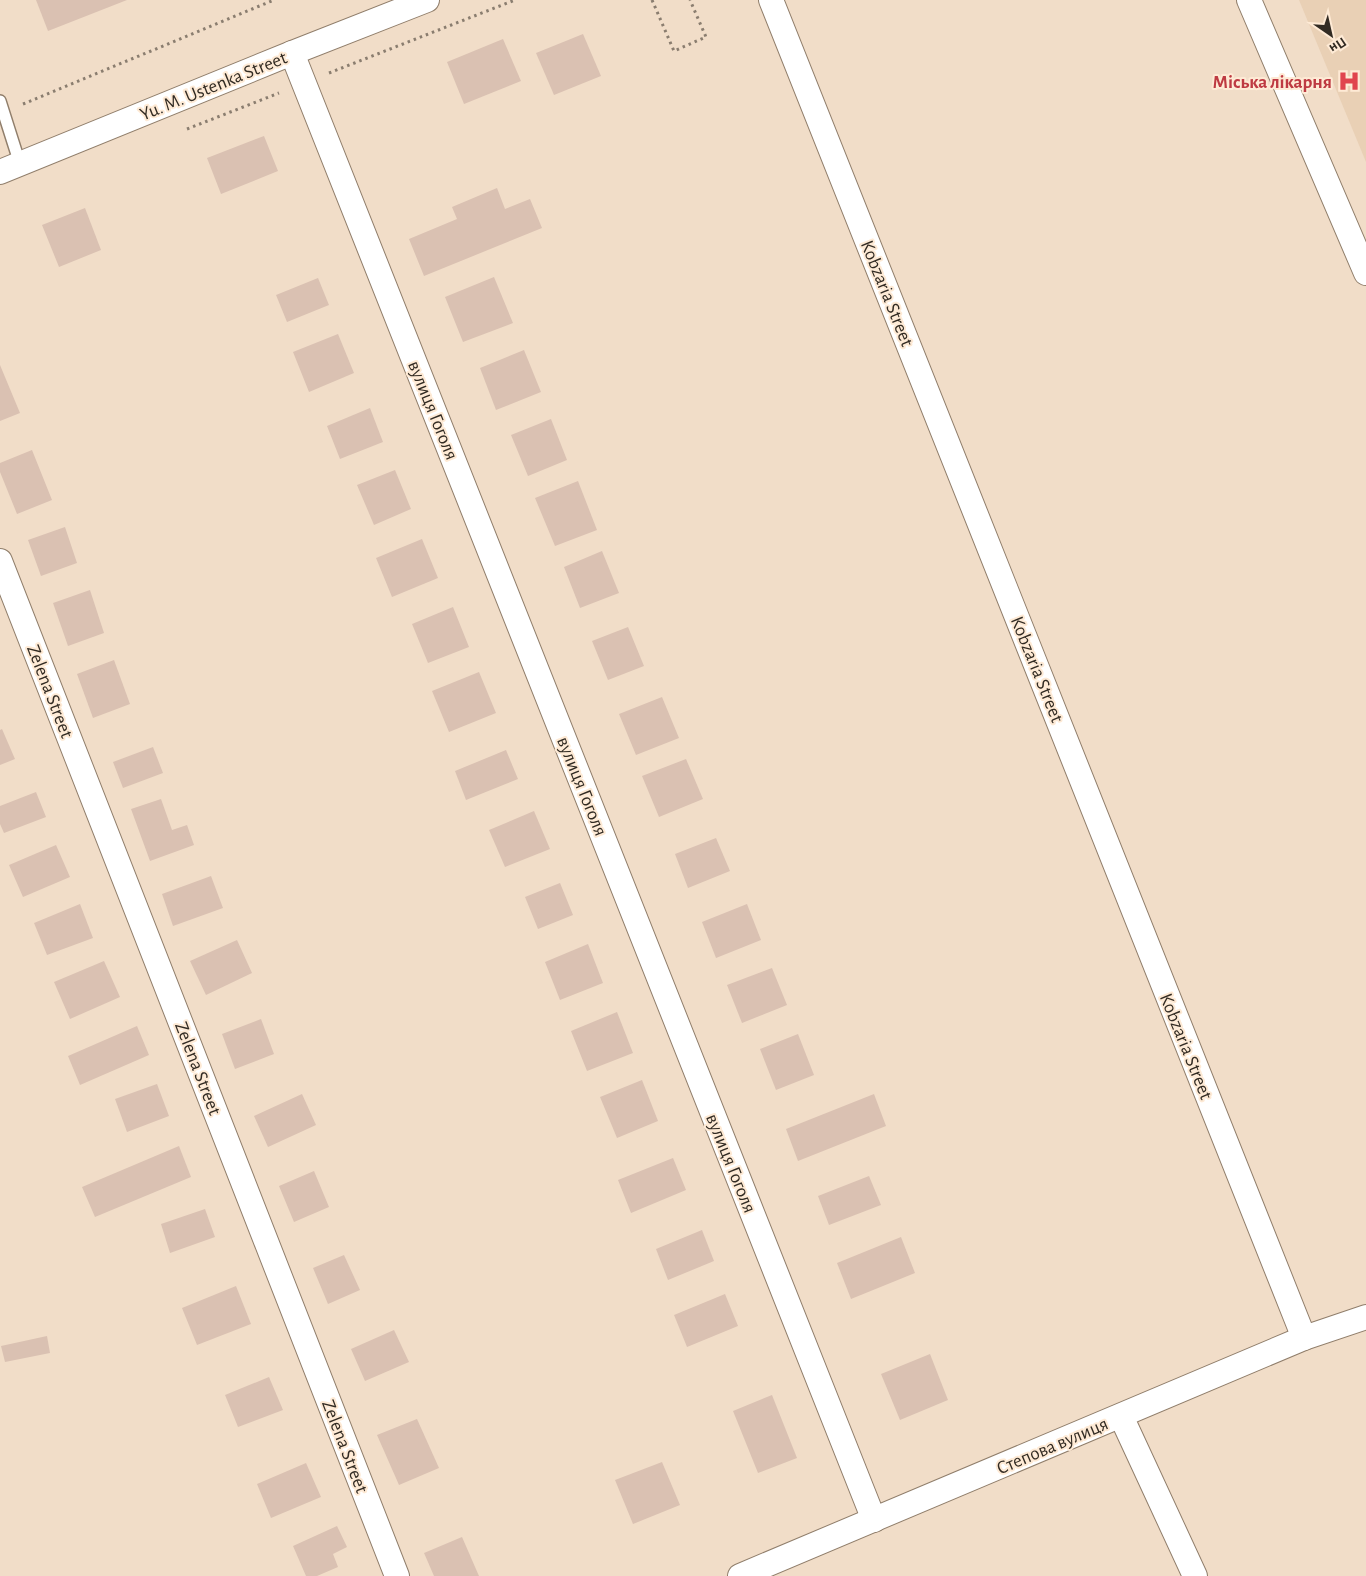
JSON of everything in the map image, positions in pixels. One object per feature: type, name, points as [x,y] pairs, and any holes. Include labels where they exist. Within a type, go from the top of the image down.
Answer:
[{"type":"street","name":"Yu. M. Ustenka Street","points":[[10,168],[292,53],[401,5],[427,0]]},
{"type":"street","name":"Kobzaria Street","points":[[772,0],[1304,1338]]},
{"type":"street","points":[[1249,0],[1366,273]]},
{"type":"street","name":"вулиця Гоголя","points":[[292,53],[874,1520]]},
{"type":"street","name":"Zelena Street","points":[[0,561],[397,1576]]},
{"type":"street","name":"Степова вулиця","points":[[740,1576],[1304,1338],[1366,1317]]},
{"type":"street","points":[[1121,1416],[1195,1576]]},
{"type":"lane","points":[[2,106],[10,168]]},
{"type":"path","points":[[2,106],[274,0]]},
{"type":"path","points":[[184,130],[515,0]]},
{"type":"path","points":[[652,0],[674,51],[706,38],[690,0]]},
{"type":"shaded area","name":"Міська лікарня","points":[[1299,0],[1366,0],[1366,162]]},
{"type":"building","points":[[36,0],[127,0],[48,31]]},
{"type":"building","points":[[583,34],[601,76],[554,95],[536,53]]},
{"type":"building","points":[[503,39],[521,81],[464,104],[447,62]]},
{"type":"building","points":[[264,136],[278,171],[221,194],[207,158]]},
{"type":"building","points":[[497,188],[505,209],[530,199],[542,228],[424,276],[409,239],[457,219],[452,207]]},
{"type":"building","points":[[85,208],[101,250],[59,267],[42,225]]},
{"type":"building","points":[[494,277],[513,323],[463,342],[445,297]]},
{"type":"building","points":[[318,278],[329,305],[287,322],[276,295]]},
{"type":"building","points":[[338,334],[354,373],[309,392],[293,352]]},
{"type":"building","points":[[524,350],[541,392],[496,410],[480,368]]},
{"type":"building","points":[[0,365],[20,413],[0,421]]},
{"type":"building","points":[[370,408],[383,442],[340,459],[327,426]]},
{"type":"building","points":[[551,419],[567,460],[528,476],[511,435]]},
{"type":"building","points":[[32,450],[52,500],[17,514],[0,472],[0,463]]},
{"type":"building","points":[[395,470],[411,509],[374,525],[357,485]]},
{"type":"building","points":[[578,481],[597,530],[555,546],[535,498]]},
{"type":"building","points":[[65,527],[77,563],[41,576],[28,540]]},
{"type":"building","points":[[422,539],[438,578],[392,597],[376,558]]},
{"type":"building","points":[[602,551],[619,593],[580,608],[564,567]]},
{"type":"building","points":[[90,590],[104,633],[68,646],[53,603]]},
{"type":"building","points":[[453,607],[469,647],[428,663],[412,624]]},
{"type":"building","points":[[628,627],[644,666],[608,680],[592,641]]},
{"type":"building","points":[[114,660],[130,704],[93,718],[77,674]]},
{"type":"building","points":[[479,672],[496,713],[449,732],[432,691]]},
{"type":"building","points":[[662,697],[679,738],[636,755],[619,714]]},
{"type":"building","points":[[2,729],[15,759],[0,765],[0,730]]},
{"type":"building","points":[[153,747],[163,773],[123,788],[113,762]]},
{"type":"building","points":[[506,750],[518,779],[466,800],[455,771]]},
{"type":"building","points":[[686,759],[703,799],[659,817],[642,776]]},
{"type":"building","points":[[36,792],[46,817],[4,833],[0,824],[0,806]]},
{"type":"building","points":[[161,799],[172,830],[187,825],[194,845],[150,861],[131,809]]},
{"type":"building","points":[[534,811],[550,849],[505,867],[489,830]]},
{"type":"building","points":[[716,838],[730,871],[688,888],[675,854]]},
{"type":"building","points":[[56,845],[70,877],[23,897],[9,865]]},
{"type":"building","points":[[211,876],[223,908],[173,926],[162,894]]},
{"type":"building","points":[[560,883],[573,915],[538,929],[525,897]]},
{"type":"building","points":[[80,904],[93,938],[47,955],[34,923]]},
{"type":"building","points":[[747,904],[761,940],[716,958],[702,922]]},
{"type":"building","points":[[237,940],[252,973],[206,995],[190,961]]},
{"type":"building","points":[[588,944],[603,983],[560,1000],[545,962]]},
{"type":"building","points":[[104,961],[120,997],[70,1019],[54,982]]},
{"type":"building","points":[[772,968],[787,1005],[742,1023],[727,985]]},
{"type":"building","points":[[617,1012],[633,1053],[587,1071],[571,1031]]},
{"type":"building","points":[[261,1019],[274,1054],[235,1069],[222,1034]]},
{"type":"building","points":[[137,1026],[149,1055],[80,1085],[68,1056]]},
{"type":"building","points":[[798,1034],[814,1075],[776,1090],[760,1049]]},
{"type":"building","points":[[642,1080],[658,1121],[617,1138],[600,1097]]},
{"type":"building","points":[[157,1084],[169,1116],[127,1132],[115,1099]]},
{"type":"building","points":[[302,1094],[316,1125],[268,1147],[254,1116]]},
{"type":"building","points":[[874,1094],[886,1126],[798,1161],[786,1129]]},
{"type":"building","points":[[179,1146],[191,1177],[95,1217],[82,1187]]},
{"type":"building","points":[[673,1158],[686,1190],[631,1213],[618,1180]]},
{"type":"building","points":[[314,1171],[329,1207],[294,1222],[279,1186]]},
{"type":"building","points":[[869,1176],[881,1205],[829,1225],[818,1196]]},
{"type":"building","points":[[205,1209],[215,1237],[170,1253],[161,1224]]},
{"type":"building","points":[[702,1230],[714,1261],[668,1280],[656,1249]]},
{"type":"building","points":[[901,1237],[915,1273],[851,1299],[837,1263]]},
{"type":"building","points":[[344,1255],[360,1290],[328,1304],[313,1268]]},
{"type":"building","points":[[236,1286],[251,1324],[197,1345],[182,1308]]},
{"type":"building","points":[[725,1294],[738,1326],[687,1347],[674,1315]]},
{"type":"building","points":[[394,1330],[409,1362],[365,1381],[351,1349]]},
{"type":"building","points":[[47,1336],[50,1353],[5,1362],[1,1346]]},
{"type":"building","points":[[930,1354],[948,1400],[900,1420],[881,1374]]},
{"type":"building","points":[[269,1377],[283,1410],[238,1427],[225,1395]]},
{"type":"building","points":[[772,1395],[797,1458],[758,1473],[733,1411]]},
{"type":"building","points":[[417,1419],[439,1468],[399,1485],[377,1435]]},
{"type":"building","points":[[662,1462],[680,1505],[633,1524],[615,1480]]},
{"type":"building","points":[[306,1463],[321,1497],[271,1518],[257,1484]]},
{"type":"building","points":[[337,1526],[347,1547],[333,1554],[338,1567],[317,1576],[306,1576],[293,1546]]},
{"type":"building","points":[[462,1537],[479,1576],[434,1576],[424,1553]]},
{"type":"place","name":"Міська лікарня","points":[[1349,81]]}]
